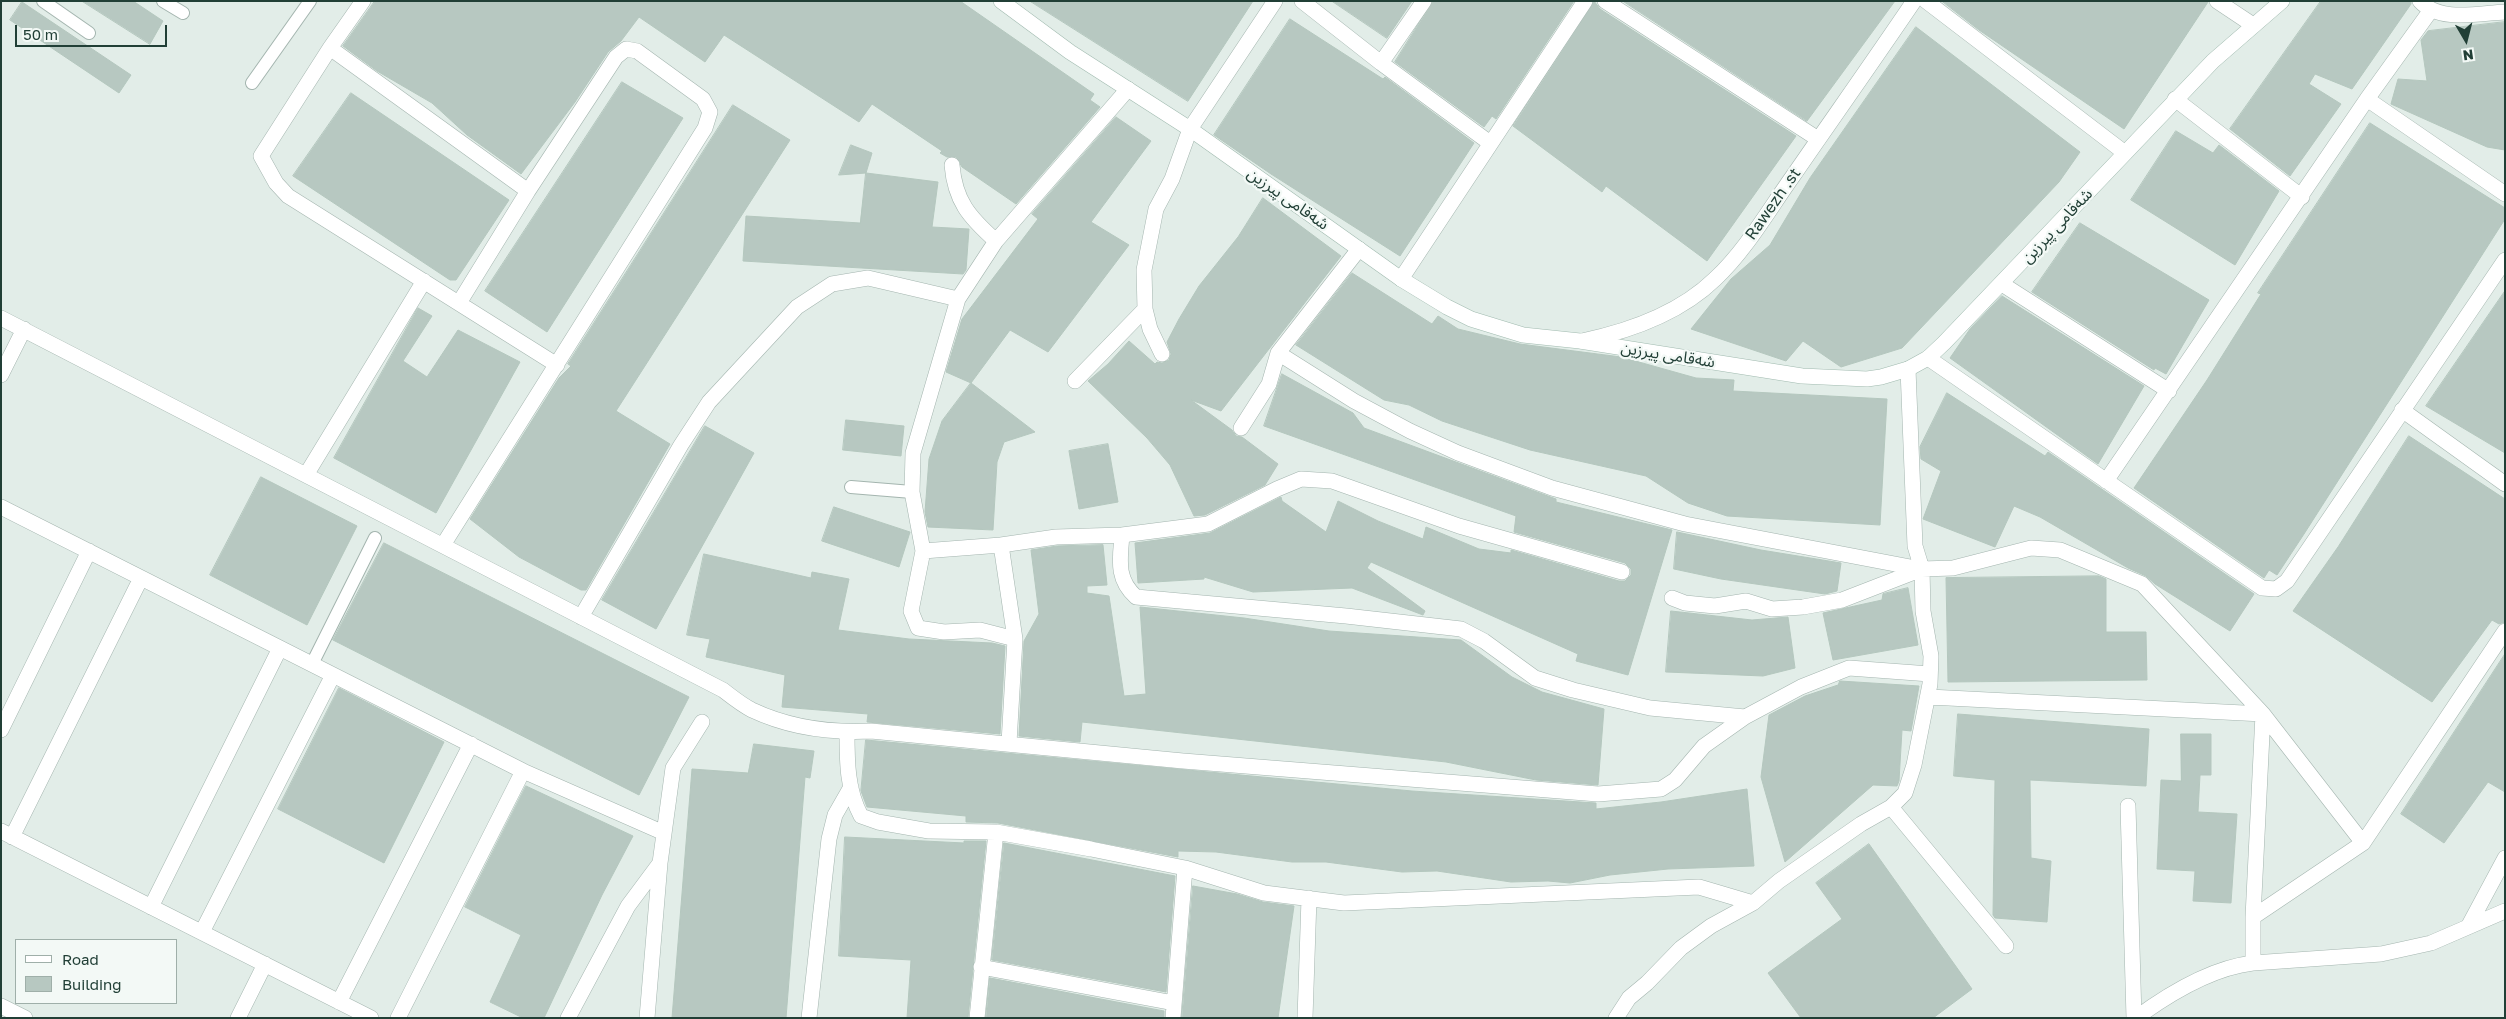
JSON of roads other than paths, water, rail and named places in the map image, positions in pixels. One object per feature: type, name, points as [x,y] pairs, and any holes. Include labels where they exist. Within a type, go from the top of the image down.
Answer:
[{"type":"street","points":[[363,1],[330,48],[261,156],[276,183],[288,196],[557,364]]},
{"type":"street","name":"شەقامی پیرزین","points":[[1001,1],[1070,52],[1190,129],[1401,279],[1447,308],[1496,328],[1523,335],[1580,341],[1802,376],[1867,379],[1908,369],[1928,358],[2002,284],[2175,99],[2253,25],[2282,1]]},
{"type":"street","points":[[1162,354],[1150,329],[1145,308],[1144,270],[1156,209],[1172,179],[1190,129],[1275,1]]},
{"type":"street","points":[[1302,1],[1381,63],[1490,143]]},
{"type":"street","points":[[1381,63],[1424,1]]},
{"type":"street","points":[[1401,279],[1584,1]]},
{"type":"street","points":[[1605,1],[1818,139]]},
{"type":"street","name":"Rawezh .st","points":[[1580,341],[1628,330],[1652,320],[1674,309],[1714,280],[1748,240],[1914,1]]},
{"type":"street","points":[[1926,1],[2125,153]]},
{"type":"street","points":[[2217,1],[2253,25]]},
{"type":"street","points":[[2106,481],[2302,197],[2426,6],[2448,15],[2505,12]]},
{"type":"street","points":[[330,48],[528,191]]},
{"type":"street","points":[[443,545],[705,128],[710,112],[703,98],[637,52],[626,49],[616,57],[528,191],[459,304]]},
{"type":"street","points":[[1015,639],[980,630],[944,632],[918,628],[911,611],[923,551],[912,492],[913,453],[958,299],[996,241],[1128,88]]},
{"type":"street","points":[[2175,99],[2302,197]]},
{"type":"street","points":[[2367,99],[2505,194]]},
{"type":"street","points":[[952,164],[954,182],[969,216],[996,241]]},
{"type":"street","points":[[1241,428],[1269,384],[1278,353],[1359,249]]},
{"type":"street","points":[[1928,358],[2262,588],[2276,589],[2287,581],[2505,260]]},
{"type":"street","points":[[581,617],[681,445],[709,402],[797,306],[832,284],[868,278],[958,299]]},
{"type":"street","points":[[306,474],[424,281]]},
{"type":"street","points":[[2002,284],[2168,391]]},
{"type":"street","points":[[1075,381],[1145,308]]},
{"type":"street","points":[[1,318],[723,690],[750,710],[784,723],[847,732],[871,730],[1183,761],[1598,794],[1660,789],[1675,780],[1704,746],[1745,717],[1800,687],[1849,668],[1930,674]]},
{"type":"street","points":[[1,375],[24,329]]},
{"type":"street","points":[[1278,353],[1354,401],[1410,431],[1458,453],[1552,488],[1685,524],[1922,570],[1953,568],[2030,548],[2060,550],[2142,584],[2264,714],[2363,843]]},
{"type":"street","points":[[1616,1018],[1628,998],[1647,983],[1681,948],[1711,926],[1753,903],[1823,849],[1891,807],[1904,793],[1914,765],[1929,696],[1931,656],[1923,611],[1922,570],[1915,546],[1908,369]]},
{"type":"street","points":[[2402,410],[2505,484]]},
{"type":"street","points":[[923,551],[1001,545],[1056,536],[1122,535],[1208,524],[1301,479],[1324,481],[1382,498],[1459,526],[1622,572]]},
{"type":"street","points":[[1,507],[523,771],[664,833]]},
{"type":"street","points":[[1122,535],[1119,562],[1125,587],[1136,597],[1346,616],[1461,629],[1484,641],[1536,678],[1564,687],[1650,708],[1745,717]]},
{"type":"street","points":[[1001,545],[1015,639],[1009,743]]},
{"type":"street","points":[[1,730],[89,552]]},
{"type":"street","points":[[1672,598],[1685,603],[1715,606],[1746,602],[1772,609],[1804,607],[1842,600],[1922,570]]},
{"type":"street","points":[[141,578],[7,834],[371,1018]]},
{"type":"street","points":[[2253,917],[2363,843],[2505,631]]},
{"type":"street","points":[[151,906],[280,648]]},
{"type":"street","points":[[202,932],[333,675]]},
{"type":"street","points":[[1929,696],[2264,714]]},
{"type":"street","points":[[2253,964],[2253,917],[2264,714]]},
{"type":"street","points":[[647,1018],[660,863],[673,768],[702,722]]},
{"type":"street","points":[[847,732],[847,768],[851,787],[861,816],[868,820],[929,831],[996,832],[1185,868],[1264,892],[1344,903],[1699,887],[1753,903]]},
{"type":"street","points":[[339,1002],[471,744]]},
{"type":"street","points":[[398,1018],[523,771]]},
{"type":"street","points":[[809,1018],[829,839],[835,814],[851,787]]},
{"type":"street","points":[[2128,806],[2135,1018],[2205,977],[2233,966],[2381,954],[2431,943],[2505,911]]},
{"type":"street","points":[[1891,807],[2006,946]]},
{"type":"street","points":[[977,1018],[996,832]]},
{"type":"street","points":[[2468,927],[2505,858]]},
{"type":"street","points":[[568,1018],[628,906],[660,863]]},
{"type":"street","points":[[981,967],[1174,1010],[1185,868]]},
{"type":"street","points":[[1305,1018],[1309,898]]},
{"type":"street","points":[[238,1018],[265,964]]},
{"type":"street","points":[[1,1006],[25,1018]]},
{"type":"lane","points":[[43,1],[89,33]]},
{"type":"lane","points":[[163,1],[183,13]]},
{"type":"lane","points":[[252,83],[310,1]]},
{"type":"lane","points":[[851,487],[912,492]]},
{"type":"lane","points":[[312,664],[375,538]]}]
